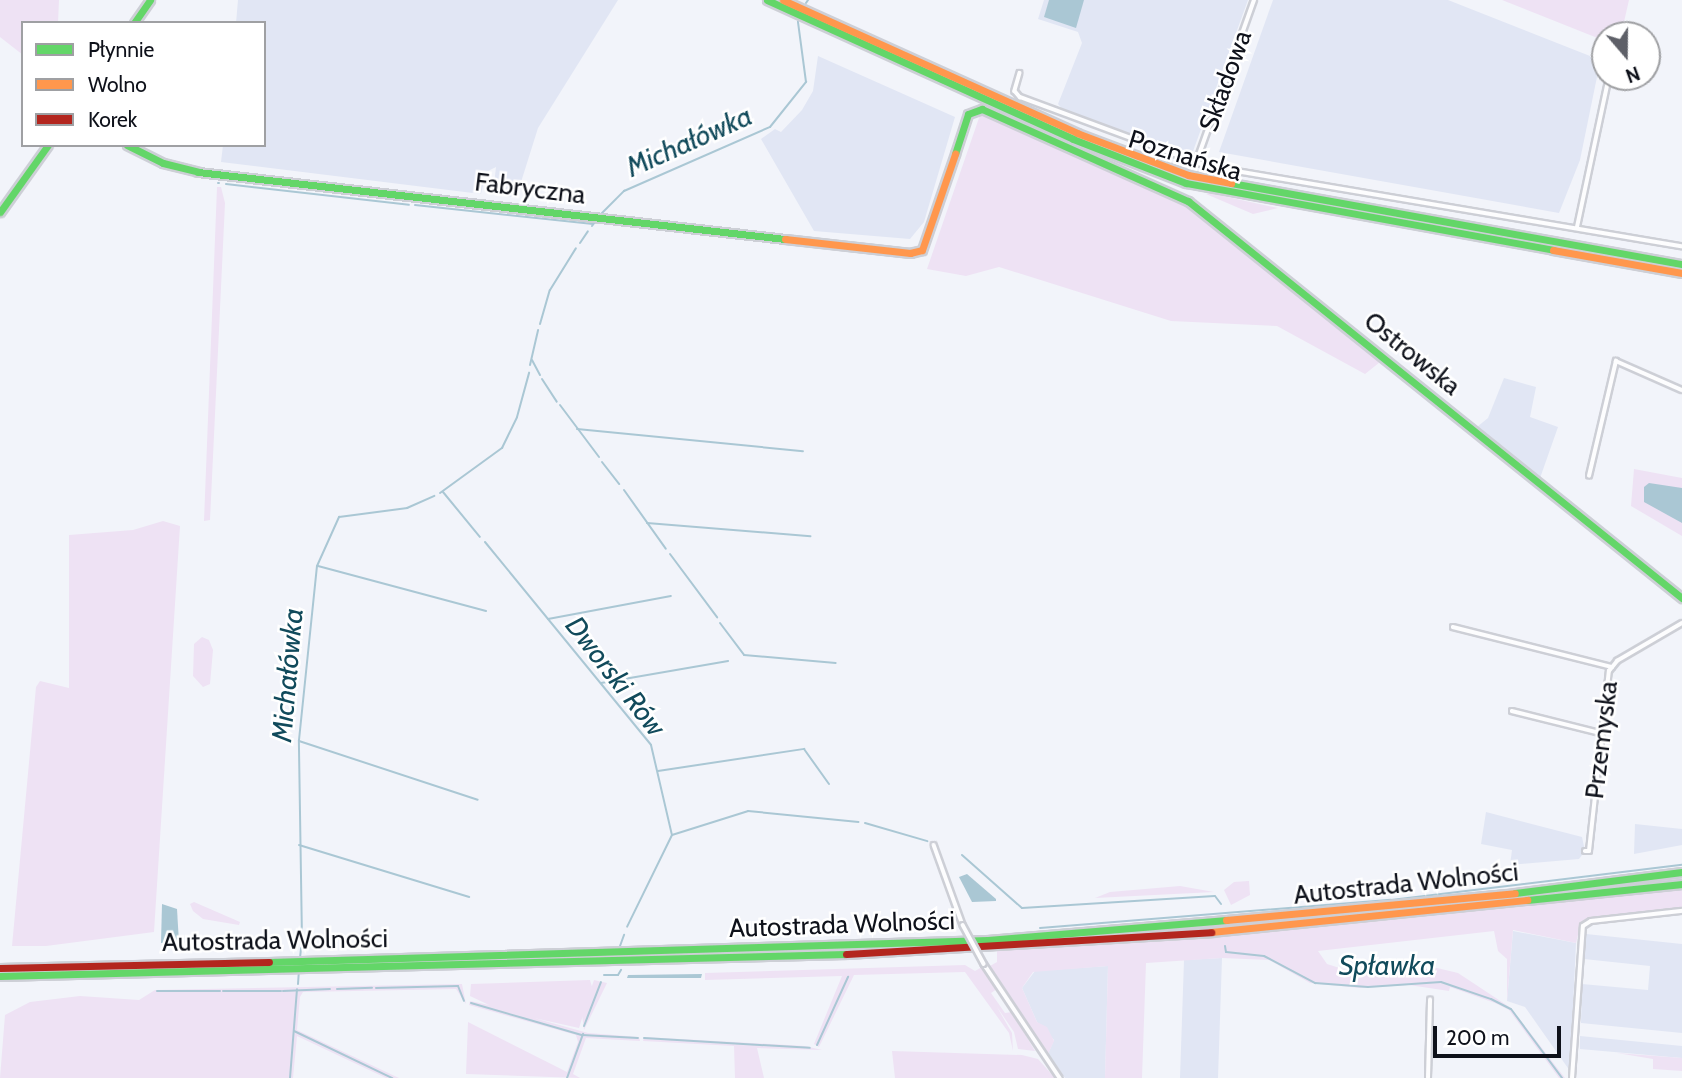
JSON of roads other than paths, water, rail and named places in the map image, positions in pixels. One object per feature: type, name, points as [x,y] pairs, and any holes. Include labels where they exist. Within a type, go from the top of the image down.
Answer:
[{"type":"main road","points":[[135,21],[150,0]]},
{"type":"main road","name":"Poznańska","points":[[768,0],[1073,139],[1186,183],[1307,207],[1619,258]]},
{"type":"main road","name":"Poznańska","points":[[783,0],[1101,143],[1188,175],[1619,258]]},
{"type":"main road","name":"Fabryczna","points":[[131,147],[163,163],[198,172],[910,253],[922,250],[928,242],[968,114],[976,108],[999,116]]},
{"type":"main road","name":"Ostrowska","points":[[999,116],[1188,201],[1682,598]]},
{"type":"main road","points":[[0,212],[46,147]]},
{"type":"main road","points":[[1186,183],[1203,195]]},
{"type":"main road","points":[[1284,209],[1307,207]]},
{"type":"main road","points":[[1619,258],[1682,264]]},
{"type":"main road","points":[[1619,258],[1682,273]]},
{"type":"main road","name":"Autostrada Wolności","points":[[0,976],[777,949],[1110,932],[1426,904],[1682,872]]},
{"type":"main road","name":"Autostrada Wolności","points":[[307,965],[998,947],[1301,924],[1682,884]]},
{"type":"main road","name":"Autostrada Wolności","points":[[0,968],[277,966]]},
{"type":"street","name":"Składowa","points":[[1196,163],[1254,0]]},
{"type":"street","points":[[1020,73],[1015,91],[1020,97],[1196,163],[1682,246]]},
{"type":"street","points":[[1577,227],[1606,91]]},
{"type":"street","points":[[1589,476],[1616,361],[1682,390]]},
{"type":"street","name":"Przemyska","points":[[1585,851],[1589,851],[1604,688],[1612,667],[1682,623]]},
{"type":"street","points":[[1453,626],[1612,667]]},
{"type":"street","points":[[1512,711],[1600,733]]},
{"type":"street","points":[[934,845],[962,925],[984,964],[1060,1078]]},
{"type":"street","points":[[1572,1078],[1580,936],[1591,921],[1682,911]]},
{"type":"street","points":[[1427,1078],[1430,1000]]},
{"type":"water","points":[[1049,0],[1084,0],[1076,28],[1044,17]]},
{"type":"water","points":[[1649,483],[1682,488],[1682,523],[1644,502],[1644,487]]},
{"type":"water","points":[[967,874],[996,901],[972,902],[959,877]]},
{"type":"water","points":[[162,904],[177,909],[179,943],[161,943]]},
{"type":"water","points":[[702,974],[701,978],[627,978],[628,975]]},
{"type":"waterway","name":"Michałówka","points":[[601,214],[624,191],[770,127],[806,82],[798,22]]},
{"type":"waterway","points":[[226,184],[409,205]]},
{"type":"waterway","points":[[415,205],[593,224]]},
{"type":"waterway","name":"Michałówka","points":[[592,226],[595,222]]},
{"type":"waterway","name":"Michałówka","points":[[580,243],[588,231]]},
{"type":"waterway","name":"Michałówka","points":[[540,324],[550,290],[576,248]]},
{"type":"waterway","name":"Michałówka","points":[[530,365],[538,330]]},
{"type":"waterway","points":[[532,360],[540,375]]},
{"type":"waterway","name":"Michałówka","points":[[440,493],[502,448],[517,417],[529,373]]},
{"type":"waterway","points":[[542,379],[557,402]]},
{"type":"waterway","points":[[560,405],[599,457]]},
{"type":"waterway","points":[[577,429],[803,451]]},
{"type":"waterway","points":[[602,462],[619,484]]},
{"type":"waterway","points":[[624,490],[666,549]]},
{"type":"waterway","name":"Dworski Rów","points":[[443,492],[480,537]]},
{"type":"waterway","name":"Michałówka","points":[[302,940],[299,740],[317,566],[339,517],[407,508],[434,496]]},
{"type":"waterway","points":[[647,523],[810,536]]},
{"type":"waterway","name":"Dworski Rów","points":[[485,542],[651,745],[672,835],[627,927]]},
{"type":"waterway","points":[[670,554],[717,617]]},
{"type":"waterway","points":[[318,566],[486,611]]},
{"type":"waterway","points":[[548,619],[671,596]]},
{"type":"waterway","points":[[720,623],[744,655],[836,663]]},
{"type":"waterway","points":[[601,683],[728,661]]},
{"type":"waterway","points":[[299,741],[478,800]]},
{"type":"waterway","points":[[658,771],[804,749],[829,784]]},
{"type":"waterway","name":"Spławka","points":[[672,835],[748,811],[858,822]]},
{"type":"waterway","name":"Spławka","points":[[865,823],[927,841]]},
{"type":"waterway","points":[[299,845],[469,897]]},
{"type":"waterway","name":"Spławka","points":[[962,855],[1022,908],[1215,896],[1221,904]]},
{"type":"waterway","points":[[1040,928],[1391,900],[1682,865]]},
{"type":"waterway","name":"Dworski Rów","points":[[620,946],[624,935]]},
{"type":"waterway","name":"Spławka","points":[[1225,946],[1226,952],[1264,956],[1315,983],[1368,987],[1441,982],[1491,999],[1511,1009],[1562,1078]]},
{"type":"waterway","name":"Michałówka","points":[[300,958],[301,948]]},
{"type":"waterway","name":"Dworski Rów","points":[[604,975],[618,975],[621,970]]},
{"type":"waterway","name":"Michałówka","points":[[298,984],[299,971]]},
{"type":"waterway","points":[[817,1045],[848,977]]},
{"type":"waterway","name":"Dworski Rów","points":[[584,1026],[601,982]]},
{"type":"waterway","points":[[376,988],[458,986],[464,1001]]},
{"type":"waterway","points":[[337,989],[372,988]]},
{"type":"waterway","name":"Michałówka","points":[[290,1078],[297,989]]},
{"type":"waterway","points":[[283,991],[330,989]]},
{"type":"waterway","points":[[157,991],[220,991]]},
{"type":"waterway","points":[[223,991],[281,991]]},
{"type":"waterway","points":[[471,1003],[582,1035],[638,1038]]},
{"type":"waterway","points":[[294,1031],[392,1078]]},
{"type":"waterway","name":"Dworski Rów","points":[[567,1078],[583,1034]]},
{"type":"waterway","points":[[644,1038],[810,1048]]}]
